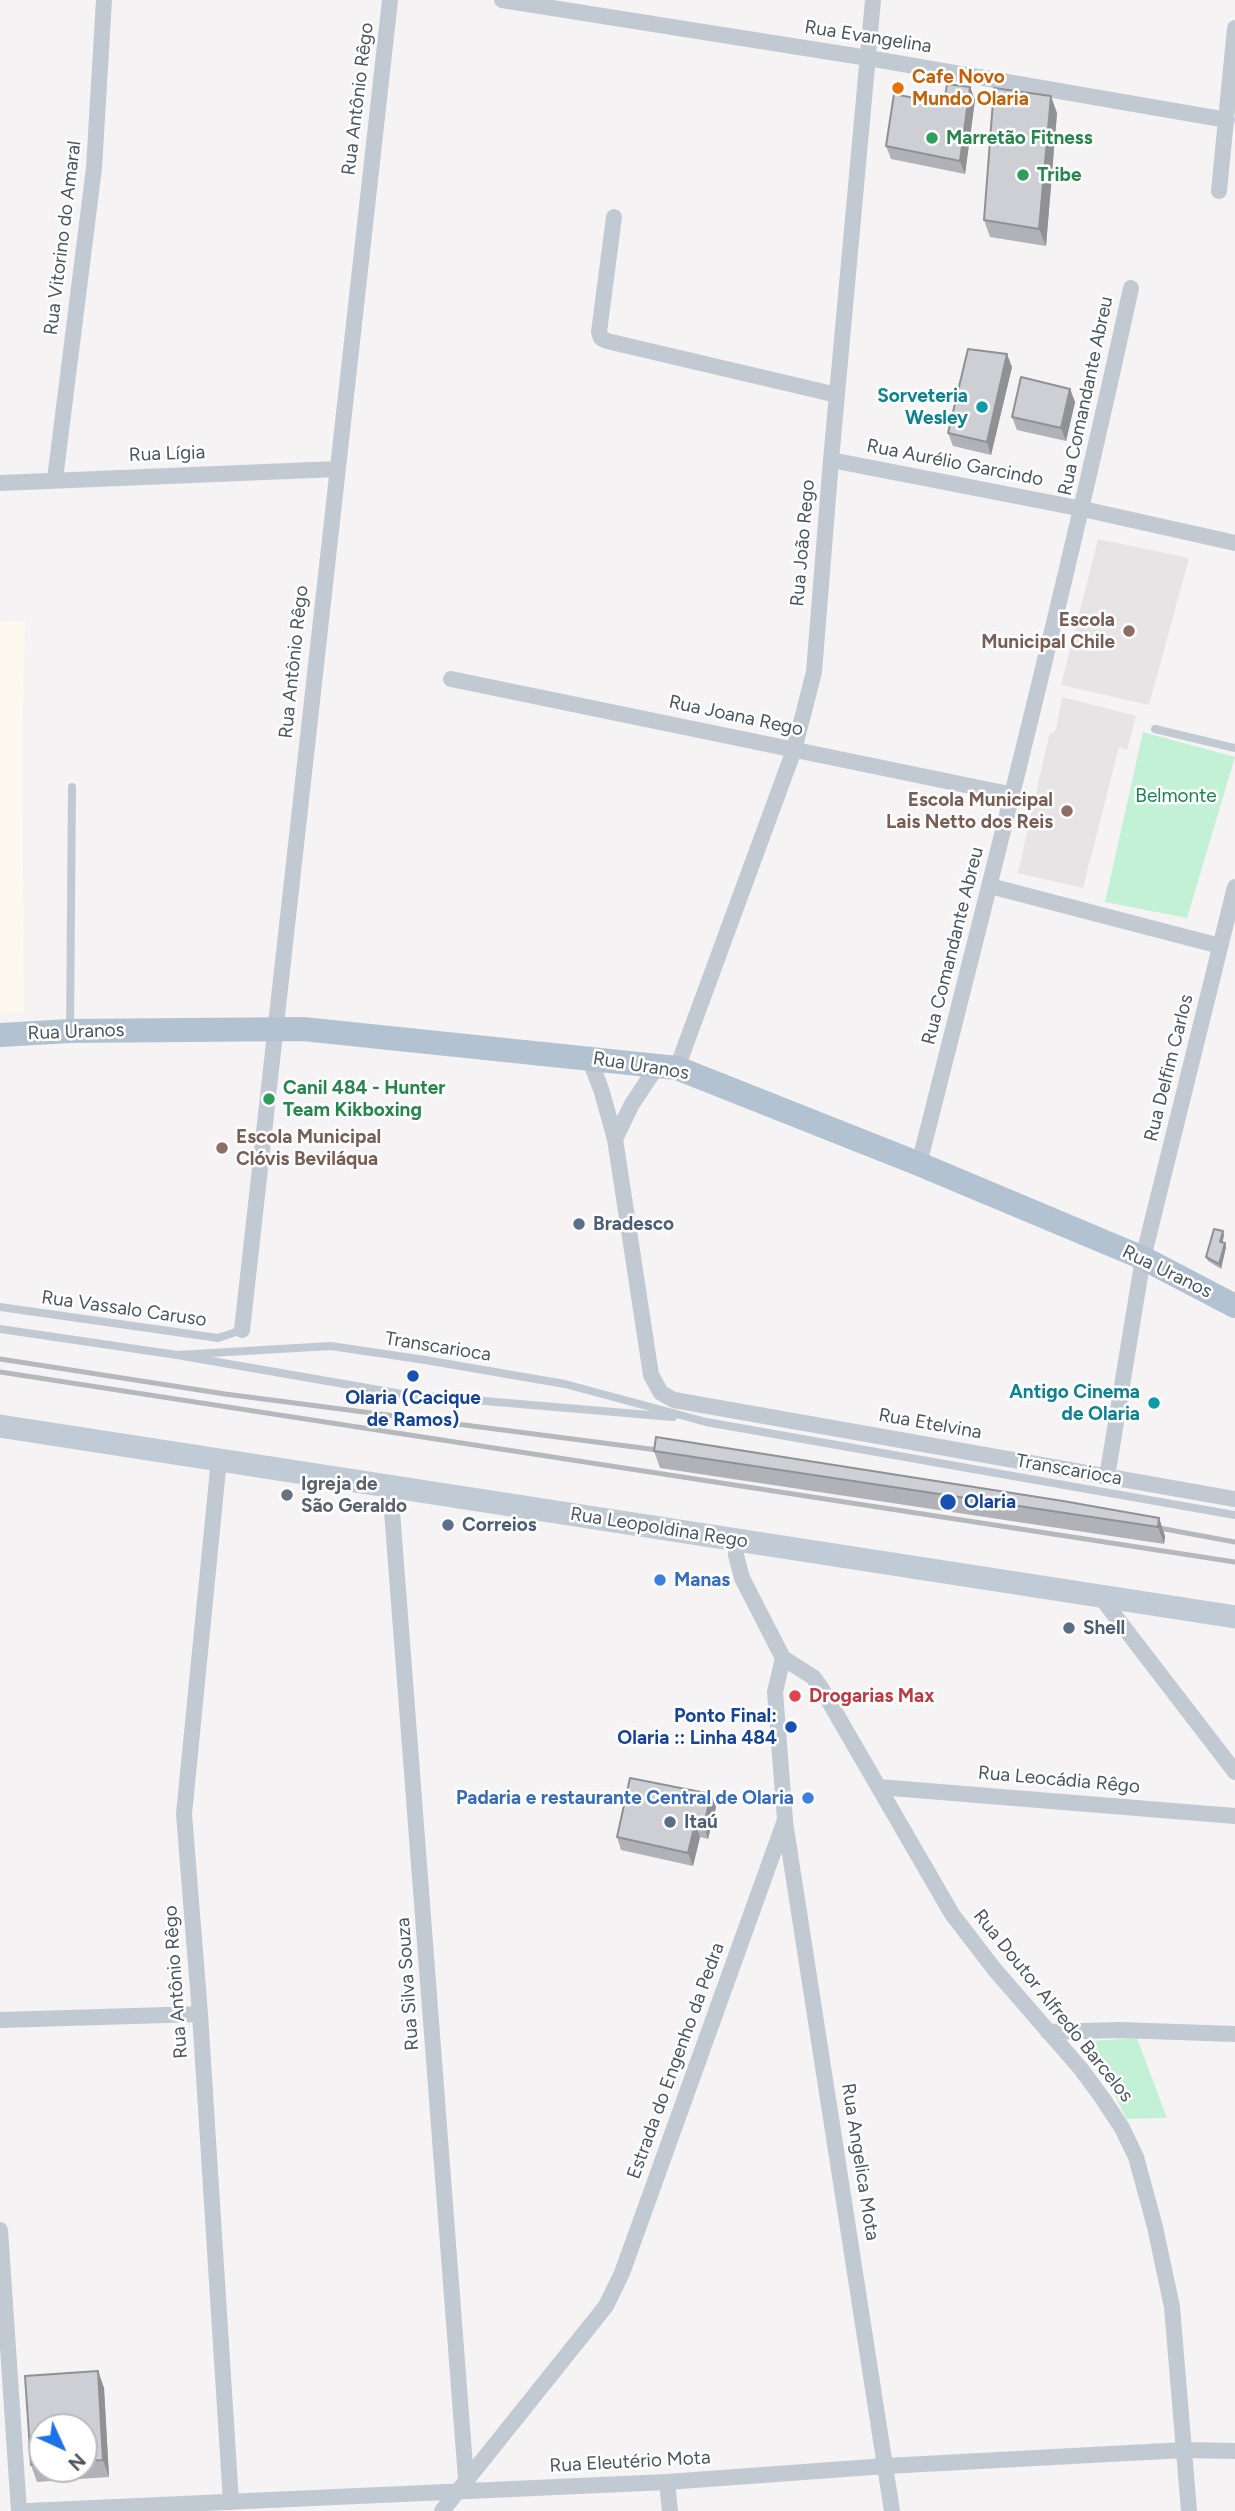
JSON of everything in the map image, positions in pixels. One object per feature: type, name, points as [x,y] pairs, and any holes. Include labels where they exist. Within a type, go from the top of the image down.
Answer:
[{"type":"main road","name":"Rua Uranos","points":[[0,1035],[70,1031],[275,1028],[667,1067],[919,1164],[1143,1258],[1235,1306]]},
{"type":"main road","name":"Rua Leopoldina Rego","points":[[0,1426],[1235,1617]]},
{"type":"street","name":"Rua Vitorino do Amaral","points":[[55,479],[94,168],[104,0]]},
{"type":"street","name":"Rua Antônio Rêgo","points":[[243,1329],[390,0]]},
{"type":"street","name":"Rua Evangelina","points":[[502,0],[867,58],[1227,120]]},
{"type":"street","name":"Rua João Rego","points":[[667,1067],[794,750],[814,672],[873,0]]},
{"type":"street","points":[[1219,191],[1235,28]]},
{"type":"street","points":[[614,217],[599,332],[601,338],[837,395]]},
{"type":"street","name":"Rua Comandante Abreu","points":[[919,1164],[1014,795],[1083,509],[1131,288]]},
{"type":"street","name":"Rua Aurélio Garcindo","points":[[831,460],[1083,509],[1235,543]]},
{"type":"street","name":"Rua Lígia","points":[[0,483],[337,469]]},
{"type":"street","name":"Rua Joana Rego","points":[[451,679],[1014,795]]},
{"type":"street","points":[[990,886],[1220,946]]},
{"type":"street","name":"Rua Delfim Carlos","points":[[1107,1477],[1143,1258],[1235,887]]},
{"type":"street","points":[[589,1058],[615,1139]]},
{"type":"street","points":[[615,1139],[632,1104],[667,1067]]},
{"type":"street","name":"Rua Etelvina","points":[[615,1139],[651,1375],[661,1394],[674,1400],[1235,1499]]},
{"type":"street","name":"Rua Antônio Rêgo","points":[[219,1459],[184,1814],[200,2014],[231,2502]]},
{"type":"street","name":"Rua Silva Souza","points":[[390,1485],[462,2485]]},
{"type":"street","points":[[737,1540],[736,1555],[742,1578],[783,1658]]},
{"type":"street","points":[[1099,1595],[1235,1772]]},
{"type":"street","name":"Estrada do Engenho da Pedra","points":[[442,2511],[606,2306],[622,2273],[785,1820],[775,1692],[783,1658]]},
{"type":"street","name":"Rua Doutor Alfredo Barcelos","points":[[783,1658],[813,1678],[820,1686],[952,1914],[1103,2099],[1122,2128],[1136,2157],[1155,2227],[1172,2307],[1189,2511]]},
{"type":"street","name":"Rua Leocádia Rêgo","points":[[879,1787],[1235,1816]]},
{"type":"street","name":"Rua Angelica Mota","points":[[785,1820],[892,2511]]},
{"type":"street","points":[[0,2020],[200,2014]]},
{"type":"street","points":[[1048,2032],[1120,2030],[1235,2034]]},
{"type":"street","points":[[0,2230],[19,2511]]},
{"type":"street","name":"Rua Eleutério Mota","points":[[27,2511],[231,2502],[462,2485],[667,2482],[886,2466],[1185,2450],[1235,2451]]},
{"type":"street","points":[[667,2482],[670,2511]]},
{"type":"lane","points":[[1155,729],[1235,748]]},
{"type":"lane","points":[[70,1031],[72,787]]},
{"type":"lane","name":"Rua Vassalo Caruso","points":[[0,1307],[218,1338],[243,1329]]},
{"type":"lane","name":"Transcarioca","points":[[0,1329],[177,1355],[402,1394],[690,1418]]},
{"type":"lane","name":"Transcarioca","points":[[177,1355],[331,1346],[565,1384],[690,1418],[1235,1515]]},
{"type":"shaded area","points":[[1098,539],[1189,558],[1149,705],[1061,685]]},
{"type":"shaded area","points":[[0,621],[25,622],[22,744],[24,1012],[0,1013]]},
{"type":"shaded area","name":"Escola Municipal Lais Netto dos Reis","points":[[1062,697],[1136,716],[1127,750],[1119,747],[1083,888],[1018,873],[1049,735],[1056,730]]},
{"type":"green space","name":"Belmonte","points":[[1143,732],[1235,757],[1187,918],[1105,902]]},
{"type":"green space","points":[[1137,2038],[1167,2118],[1126,2119],[1090,2041]]},
{"type":"building","name":"Marretão Fitness","points":[[947,84],[970,87],[960,161],[886,146],[894,94],[944,104]]},
{"type":"building","name":"Tribe","points":[[994,88],[1051,96],[1039,229],[984,220]]},
{"type":"building","name":"Sorveteria Wesley","points":[[968,349],[1007,354],[987,442],[948,433]]},
{"type":"building","points":[[1021,377],[1070,389],[1061,428],[1012,417]]},
{"type":"building","points":[[1214,1229],[1223,1231],[1220,1242],[1225,1243],[1219,1264],[1206,1257]]},
{"type":"building","points":[[656,1437],[1159,1518],[1158,1527],[654,1451]]},
{"type":"building","name":"Itaú","points":[[630,1778],[711,1794],[704,1826],[695,1824],[688,1853],[617,1837]]},
{"type":"building","points":[[98,2371],[103,2460],[98,2460],[98,2413],[28,2413],[28,2420],[25,2376]]},
{"type":"railway","points":[[0,1359],[225,1394],[673,1452]]},
{"type":"railway","points":[[0,1372],[1235,1562]]},
{"type":"railway","points":[[1143,1525],[1235,1542]]},
{"type":"place","name":"Cafe Novo Mundo Olaria","points":[[898,88]]},
{"type":"place","name":"Marretão Fitness","points":[[932,138]]},
{"type":"place","name":"Tribe","points":[[1023,175]]},
{"type":"place","name":"Sorveteria Wesley","points":[[982,407]]},
{"type":"place","name":"Escola Municipal Chile","points":[[1129,631]]},
{"type":"place","name":"Escola Municipal Lais Netto dos Reis","points":[[1067,811]]},
{"type":"place","name":"Canil 484 - Hunter Team Kikboxing","points":[[269,1099]]},
{"type":"place","name":"Escola Municipal Clóvis Beviláqua","points":[[222,1148]]},
{"type":"place","name":"Bradesco","points":[[579,1224]]},
{"type":"place","name":"Olaria (Cacique de Ramos)","points":[[413,1376]]},
{"type":"place","name":"Antigo Cinema de Olaria","points":[[1154,1403]]},
{"type":"place","name":"Igreja de São Geraldo","points":[[287,1495]]},
{"type":"place","name":"Olaria","points":[[948,1502]]},
{"type":"place","name":"Correios","points":[[448,1525]]},
{"type":"place","name":"Manas","points":[[660,1580]]},
{"type":"place","name":"Shell","points":[[1069,1628]]},
{"type":"place","name":"Drogarias Max","points":[[795,1696]]},
{"type":"place","name":"Ponto Final: Olaria :: Linha 484","points":[[791,1727]]},
{"type":"place","name":"Padaria e restaurante Central de Olaria","points":[[808,1798]]},
{"type":"place","name":"Itaú","points":[[670,1822]]}]
